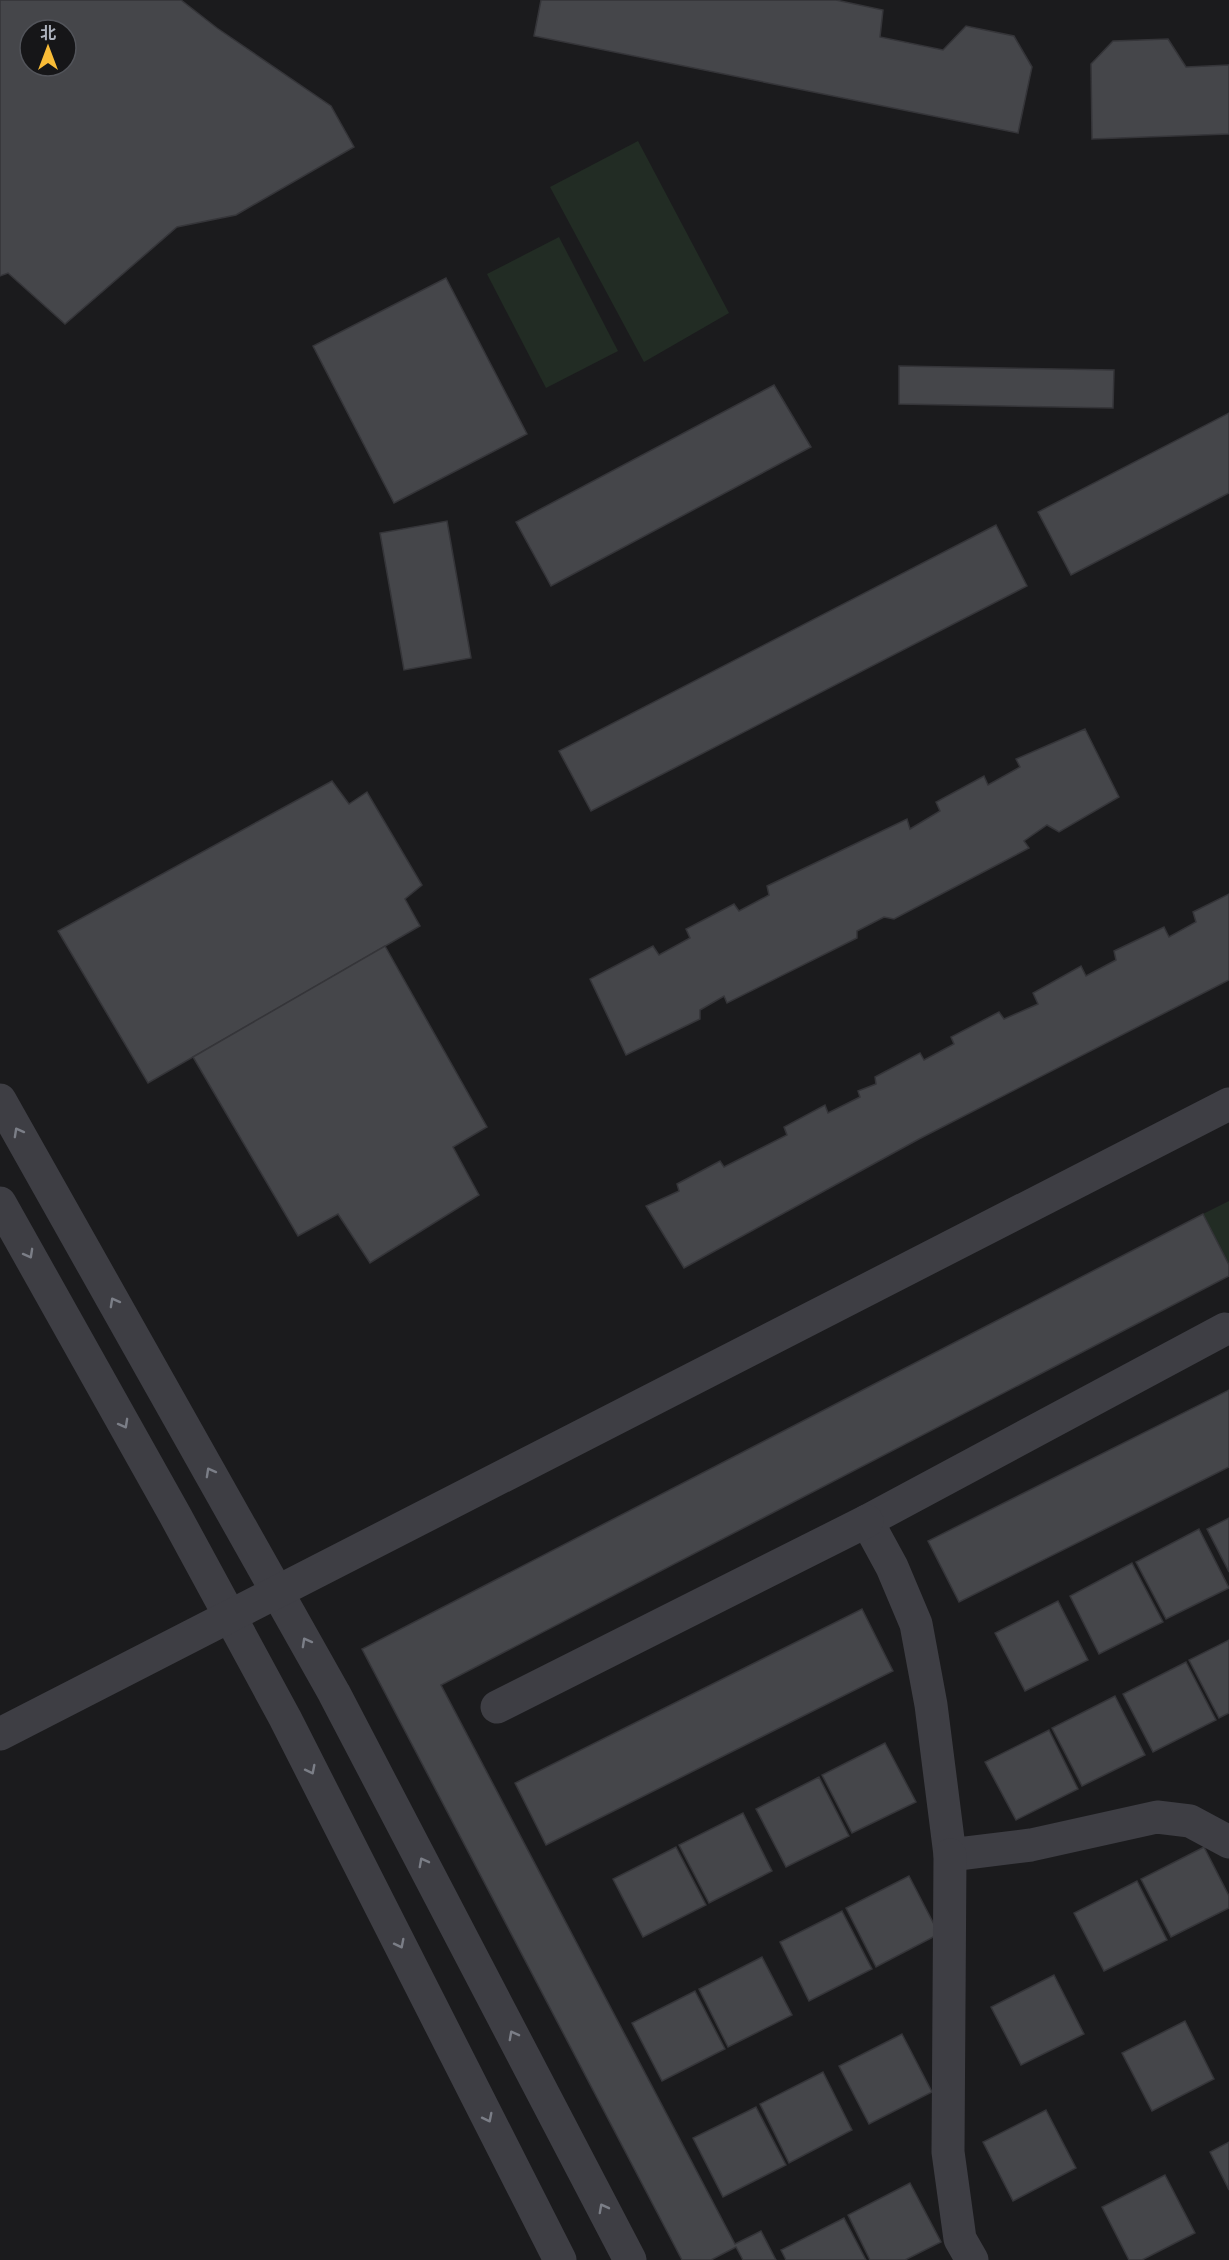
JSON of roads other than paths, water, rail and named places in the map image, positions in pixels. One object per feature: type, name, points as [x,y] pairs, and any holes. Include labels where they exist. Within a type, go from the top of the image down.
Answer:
[{"type":"street","points":[[0,1100],[340,1704],[630,2260]]},
{"type":"street","points":[[0,1734],[1229,1104]]},
{"type":"street","points":[[0,1203],[175,1515],[285,1718],[560,2260]]},
{"type":"street","points":[[497,1707],[867,1521],[1225,1329]]},
{"type":"street","points":[[867,1521],[891,1567],[916,1624],[931,1705],[950,1855],[948,2152],[960,2240],[972,2260]]},
{"type":"street","points":[[950,1855],[1031,1845],[1157,1817],[1190,1821],[1229,1842]]}]
